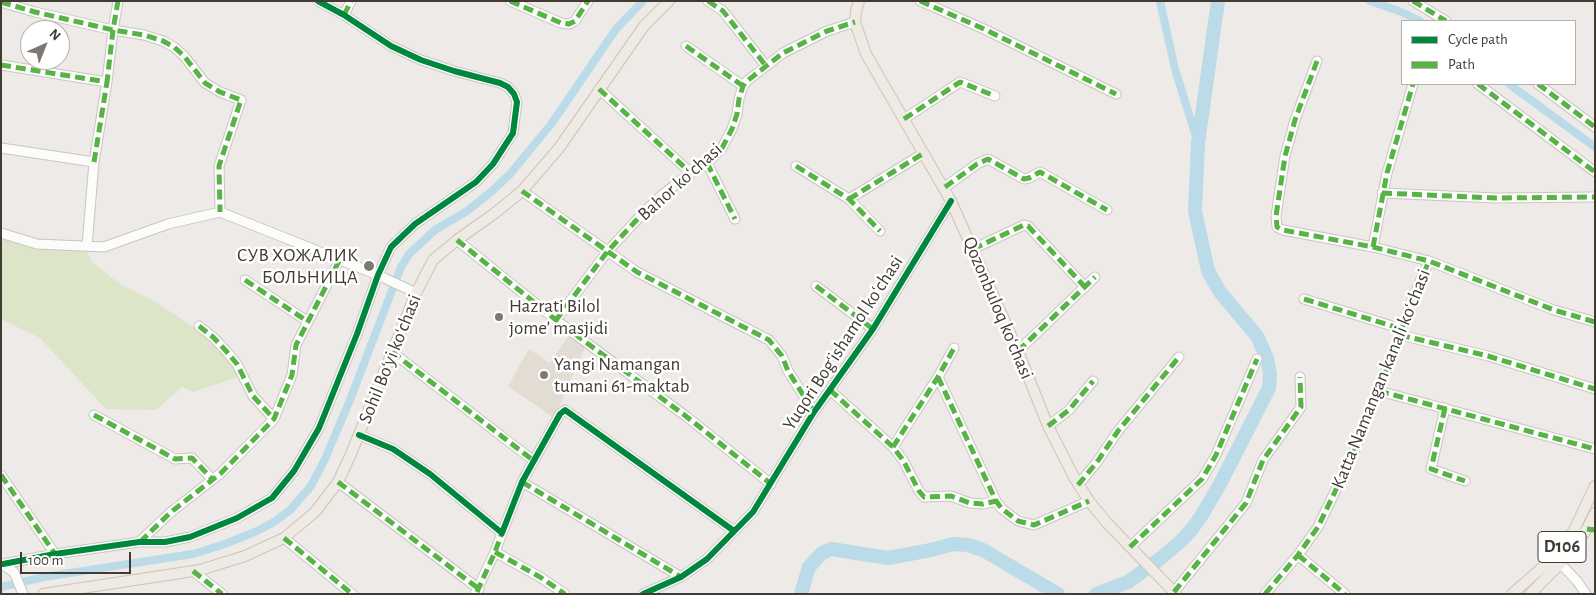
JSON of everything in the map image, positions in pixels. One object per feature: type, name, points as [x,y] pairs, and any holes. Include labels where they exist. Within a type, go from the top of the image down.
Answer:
[{"type":"main road","name":"Sohil Boʻyi koʻchasi","points":[[43,594],[193,571],[245,556],[284,538],[316,512],[338,482],[392,352],[412,292],[433,260],[522,191],[559,148],[644,26],[669,1]]},
{"type":"main road","name":"Qozonbuloq koʻchasi","points":[[859,1],[855,22],[861,42],[872,66],[951,201],[1018,351],[1048,426],[1078,485],[1089,501],[1130,547],[1175,593]]},
{"type":"main road","name":"D106","points":[[1530,594],[1558,560],[1595,486]]},
{"type":"main road","name":"D106","points":[[1512,594],[1558,560],[1591,530],[1595,513]]},
{"type":"street","points":[[88,246],[94,162],[107,82],[112,30],[118,1]]},
{"type":"street","points":[[2,564],[55,554],[140,542],[165,542],[190,537],[237,518],[272,498],[294,471],[319,428],[391,247],[415,224],[476,182],[493,164],[513,133],[517,102],[514,94],[508,88],[500,83],[454,72],[421,60],[391,46],[344,15],[318,1]]},
{"type":"street","points":[[344,15],[351,1]]},
{"type":"street","points":[[510,1],[561,23],[569,24],[575,21],[588,1]]},
{"type":"street","points":[[708,1],[723,11],[766,66]]},
{"type":"street","points":[[920,1],[993,33],[1116,94]]},
{"type":"street","points":[[1413,1],[1444,20]]},
{"type":"street","points":[[1,2],[35,12],[112,30],[144,35],[163,41],[174,47],[184,56],[205,83],[220,92],[241,100],[219,166],[220,212]]},
{"type":"street","points":[[686,46],[742,86],[783,54],[827,31],[855,22]]},
{"type":"street","name":"Katta Namangan kanali koʻchasi","points":[[1265,594],[1298,555],[1318,527],[1354,452],[1429,260],[1283,230],[1277,227],[1284,156],[1317,61]]},
{"type":"street","points":[[1,65],[107,82]]},
{"type":"street","points":[[904,119],[960,82],[995,96]]},
{"type":"street","points":[[1373,247],[1382,193],[1398,130],[1413,85]]},
{"type":"street","points":[[1479,85],[1595,172]]},
{"type":"street","points":[[1539,85],[1595,127]]},
{"type":"street","name":"Bahor koʻchasi","points":[[556,320],[607,252],[644,212],[662,195],[707,163],[722,148],[737,114],[738,99],[742,86]]},
{"type":"street","points":[[600,89],[691,173]]},
{"type":"street","points":[[1,148],[94,162]]},
{"type":"street","points":[[849,199],[924,153]]},
{"type":"street","points":[[944,187],[976,164],[988,159],[1024,179],[1040,172],[1107,210]]},
{"type":"street","points":[[707,163],[735,219]]},
{"type":"street","points":[[796,166],[849,199],[880,231]]},
{"type":"street","points":[[522,191],[637,272],[769,340],[782,356],[788,371],[814,412]]},
{"type":"street","points":[[1382,193],[1496,198],[1595,197]]},
{"type":"street","name":"Yuqori Bogʻishamol koʻchasi","points":[[643,594],[681,577],[707,559],[753,512],[814,412],[873,329],[951,201]]},
{"type":"street","points":[[1,233],[36,244],[104,247],[168,224],[220,212],[380,276],[412,292]]},
{"type":"street","points":[[973,249],[1024,225],[1028,226],[1085,287]]},
{"type":"street","points":[[457,240],[556,320],[687,416],[771,484]]},
{"type":"street","points":[[1429,260],[1554,310],[1595,322]]},
{"type":"street","points":[[140,542],[170,512],[221,473],[274,418],[292,375],[296,345],[339,261]]},
{"type":"street","points":[[1018,351],[1094,277]]},
{"type":"street","points":[[245,280],[307,321]]},
{"type":"street","points":[[816,286],[873,329]]},
{"type":"street","points":[[1304,300],[1401,332],[1595,389]]},
{"type":"street","points":[[200,326],[227,352],[236,364],[253,396],[274,418]]},
{"type":"street","points":[[893,447],[938,377],[954,348]]},
{"type":"street","points":[[392,352],[534,461]]},
{"type":"street","points":[[1078,485],[1097,462],[1118,431],[1179,357]]},
{"type":"street","points":[[1130,547],[1202,479],[1216,456],[1256,359]]},
{"type":"street","points":[[938,377],[996,501],[1002,509],[1018,521],[1034,526],[1089,501]]},
{"type":"street","points":[[1175,593],[1246,503],[1264,460],[1301,407],[1300,377]]},
{"type":"street","points":[[1048,426],[1069,410],[1093,381]]},
{"type":"street","points":[[830,390],[893,447],[903,460],[924,497],[952,496],[970,503],[983,504],[996,501]]},
{"type":"street","points":[[1379,390],[1595,449]]},
{"type":"street","points":[[1444,408],[1431,470],[1466,481]]},
{"type":"street","points":[[338,482],[477,591],[491,557],[495,552],[522,482],[560,414],[565,410],[734,531]]},
{"type":"street","points":[[94,415],[175,460],[192,458],[212,479]]},
{"type":"street","points":[[359,434],[393,449],[430,474],[502,533]]},
{"type":"street","points":[[1,475],[55,554]]},
{"type":"street","points":[[522,482],[681,577]]},
{"type":"street","points":[[284,538],[352,594]]},
{"type":"street","points":[[495,552],[540,577],[565,594]]},
{"type":"street","points":[[1298,555],[1345,594]]},
{"type":"street","points":[[1558,560],[1586,594]]},
{"type":"street","points":[[2,564],[14,572],[23,594]]},
{"type":"street","points":[[193,571],[222,594]]},
{"type":"shaded area","name":"Yangi Namangan tumani 61-maktab","points":[[569,335],[585,347],[554,418],[508,386],[529,349],[550,363]]},
{"type":"green space","points":[[1,238],[35,246],[86,250],[93,263],[120,284],[156,302],[208,337],[241,376],[193,392],[182,387],[156,410],[106,409],[40,338],[1,319]]},
{"type":"waterway","points":[[1,587],[44,577],[193,554],[257,531],[274,522],[290,510],[311,486],[325,459],[350,400],[401,267],[409,254],[435,230],[467,211],[510,174],[552,123],[616,29],[643,1]]},
{"type":"waterway","points":[[1160,1],[1175,69],[1198,143]]},
{"type":"waterway","points":[[1096,594],[1128,582],[1161,558],[1192,529],[1220,484],[1269,388],[1270,374],[1267,358],[1257,336],[1220,292],[1208,271],[1195,211],[1198,143],[1218,1]]},
{"type":"waterway","points":[[1370,1],[1418,20]]},
{"type":"waterway","points":[[1510,85],[1595,147]]},
{"type":"waterway","points":[[801,594],[809,567],[822,553],[831,549],[888,558],[953,544],[968,545],[983,550],[1058,594]]},
{"type":"marked path","points":[[1,65],[107,82],[118,1]]},
{"type":"marked path","points":[[344,15],[351,1]]},
{"type":"marked path","points":[[510,1],[561,23],[569,24],[575,21],[588,1]]},
{"type":"marked path","points":[[708,1],[723,11],[766,66]]},
{"type":"marked path","points":[[920,1],[984,29],[1116,94]]},
{"type":"marked path","points":[[1413,1],[1444,20]]},
{"type":"marked path","points":[[1,2],[35,12],[113,30],[144,35],[163,41],[174,47],[184,56],[205,83],[220,92],[241,100],[219,166],[220,212]]},
{"type":"marked path","points":[[556,320],[607,252],[644,212],[662,195],[707,163],[722,148],[732,129],[743,86],[747,81],[783,53],[827,31],[855,22]]},
{"type":"marked path","points":[[686,46],[743,86]]},
{"type":"marked path","points":[[1317,61],[1295,120],[1285,156],[1276,216],[1277,227],[1283,230],[1373,247],[1429,261],[1554,310],[1595,322]]},
{"type":"marked path","points":[[94,162],[107,82]]},
{"type":"marked path","points":[[904,119],[960,82],[995,96]]},
{"type":"marked path","points":[[1373,247],[1387,173],[1413,85]]},
{"type":"marked path","points":[[1479,85],[1595,172]]},
{"type":"marked path","points":[[1539,85],[1595,127]]},
{"type":"marked path","points":[[599,89],[691,173]]},
{"type":"marked path","points":[[849,199],[924,153]]},
{"type":"marked path","points":[[945,187],[977,164],[988,159],[1024,179],[1040,172],[1107,210]]},
{"type":"marked path","points":[[707,163],[735,219]]},
{"type":"marked path","points":[[796,166],[849,199],[880,231]]},
{"type":"marked path","points":[[522,191],[637,272],[769,340],[782,356],[788,371],[814,412]]},
{"type":"marked path","points":[[1382,193],[1496,198],[1595,197]]},
{"type":"marked path","points":[[973,249],[1024,225],[1028,226],[1085,287]]},
{"type":"marked path","points":[[457,240],[556,320],[687,417],[771,484]]},
{"type":"marked path","points":[[140,542],[171,512],[221,473],[274,419],[292,375],[296,345],[339,261]]},
{"type":"marked path","points":[[1265,594],[1298,555],[1318,527],[1354,452],[1410,305],[1429,261]]},
{"type":"marked path","points":[[1018,351],[1095,277]]},
{"type":"marked path","points":[[245,280],[307,321]]},
{"type":"marked path","points":[[816,286],[873,329]]},
{"type":"marked path","points":[[1304,299],[1402,329]]},
{"type":"marked path","points":[[199,326],[213,337],[237,364],[253,396],[274,419]]},
{"type":"marked path","points":[[1400,335],[1488,356],[1595,389]]},
{"type":"marked path","points":[[893,447],[938,377],[954,348]]},
{"type":"marked path","points":[[392,352],[534,461]]},
{"type":"marked path","points":[[1078,485],[1097,462],[1118,431],[1179,357]]},
{"type":"marked path","points":[[1130,547],[1202,479],[1216,455],[1257,359]]},
{"type":"marked path","points":[[938,377],[996,501],[1002,509],[1018,521],[1034,525],[1089,501]]},
{"type":"marked path","points":[[1174,592],[1246,503],[1263,460],[1301,407],[1300,377]]},
{"type":"marked path","points":[[1048,426],[1069,410],[1093,381]]},
{"type":"marked path","points":[[830,390],[893,447],[903,460],[924,497],[951,496],[970,503],[983,504],[996,501]]},
{"type":"marked path","points":[[1379,391],[1595,449]]},
{"type":"marked path","points":[[1445,408],[1431,469],[1465,481]]},
{"type":"marked path","points":[[94,415],[175,459],[192,458],[212,479]]},
{"type":"marked path","points":[[1,475],[55,554]]},
{"type":"marked path","points":[[338,482],[479,589]]},
{"type":"marked path","points":[[522,482],[681,577]]},
{"type":"marked path","points":[[1587,529],[1595,530]]},
{"type":"marked path","points":[[477,592],[502,533]]},
{"type":"marked path","points":[[284,538],[352,594]]},
{"type":"marked path","points":[[495,552],[540,577],[565,594]]},
{"type":"marked path","points":[[1298,555],[1345,594]]},
{"type":"marked path","points":[[193,571],[222,594]]},
{"type":"cycle path","points":[[3,564],[55,554],[139,542],[165,542],[190,537],[237,518],[272,498],[294,471],[319,428],[357,334],[378,275],[391,247],[415,224],[476,182],[493,164],[513,133],[517,102],[514,94],[508,87],[421,60],[391,46],[344,15],[318,1]]},
{"type":"cycle path","points":[[643,594],[681,577],[707,559],[753,512],[814,412],[873,329],[951,201]]},
{"type":"cycle path","points":[[359,435],[393,449],[430,474],[502,533],[522,482],[560,414],[565,410],[734,531]]},
{"type":"place","name":"СУВ ХОЖАЛИК БОЛЬНИЦА","points":[[369,266]]},
{"type":"place","name":"Hazrati Bilol jome’ masjidi","points":[[499,317]]},
{"type":"place","name":"Yangi Namangan tumani 61-maktab","points":[[544,375]]}]
